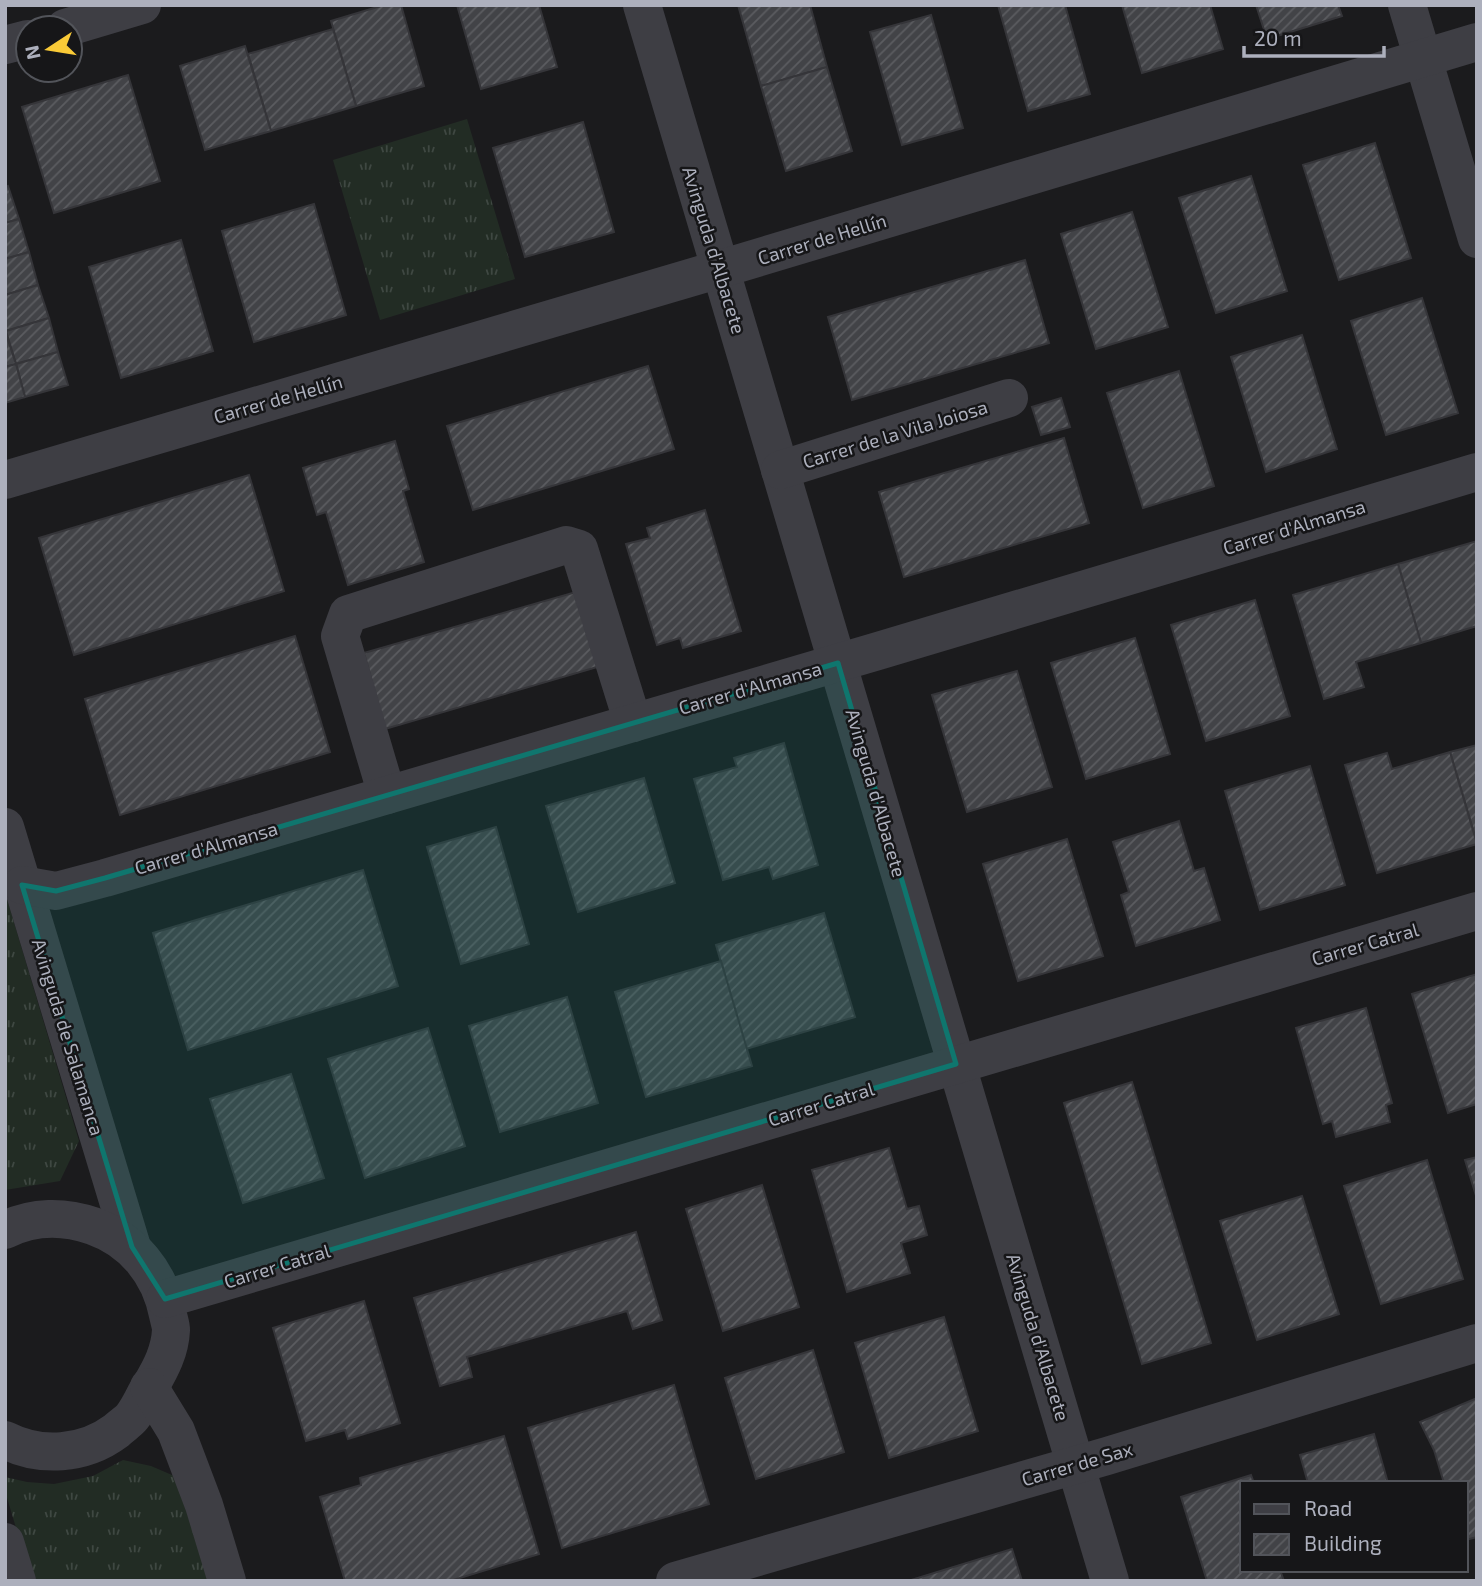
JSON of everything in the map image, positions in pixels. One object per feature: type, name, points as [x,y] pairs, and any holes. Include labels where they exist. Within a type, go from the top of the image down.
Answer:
[{"type":"street","points":[[84,22],[142,5]]},
{"type":"street","name":"Avinguda d'Albacete","points":[[642,5],[1111,1581]]},
{"type":"street","points":[[1407,5],[1477,239]]},
{"type":"street","name":"Carrer de Hellín","points":[[5,480],[720,270],[1477,42]]},
{"type":"street","name":"Carrer de la Vila Joiosa","points":[[780,470],[1009,398]]},
{"type":"street","name":"Carrer d'Almansa","points":[[22,885],[56,891],[105,878],[1477,472]]},
{"type":"street","points":[[387,795],[340,636],[348,614],[566,545],[579,549],[633,723]]},
{"type":"street","name":"Avinguda de Salamanca","points":[[5,827],[132,1247]]},
{"type":"street","name":"Carrer Catral","points":[[165,1299],[1477,911]]},
{"type":"street","points":[[5,1230],[45,1218],[76,1220],[106,1230],[132,1247],[152,1271],[165,1299],[171,1330],[162,1367],[140,1406],[130,1420],[107,1437],[82,1449],[50,1452],[18,1447],[5,1440]]},
{"type":"street","name":"Carrer de Sax","points":[[675,1581],[1076,1465],[1477,1343]]},
{"type":"street","points":[[149,1387],[176,1431],[204,1505],[227,1581]]},
{"type":"street","points":[[5,1542],[17,1581]]},
{"type":"highlighted area","points":[[838,663],[956,1064],[165,1299],[132,1247],[22,885],[56,891],[105,878]]},
{"type":"green space","points":[[467,119],[515,279],[380,320],[333,160]]},
{"type":"green space","points":[[5,892],[79,1141],[60,1181],[5,1190]]},
{"type":"green space","points":[[123,1460],[151,1466],[179,1478],[210,1581],[32,1581],[5,1491],[5,1477],[54,1484],[93,1476]]},
{"type":"building","points":[[384,5],[401,5],[424,86],[356,106],[331,21]]},
{"type":"building","points":[[457,5],[539,5],[557,67],[481,89]]},
{"type":"building","points":[[738,5],[810,5],[827,67],[761,86]]},
{"type":"building","points":[[998,5],[1065,5],[1090,94],[1028,111]]},
{"type":"building","points":[[1122,5],[1210,5],[1223,49],[1142,73]]},
{"type":"building","points":[[1256,5],[1338,5],[1342,16],[1267,39]]},
{"type":"building","points":[[931,15],[963,128],[902,145],[870,32]]},
{"type":"building","points":[[333,29],[356,106],[271,131],[248,54]]},
{"type":"building","points":[[245,46],[271,131],[205,150],[180,66]]},
{"type":"building","points":[[827,67],[852,151],[786,171],[761,86]]},
{"type":"building","points":[[128,75],[160,181],[54,213],[22,107]]},
{"type":"building","points":[[583,122],[614,232],[525,257],[493,148]]},
{"type":"building","points":[[1375,143],[1411,258],[1339,280],[1303,165]]},
{"type":"building","points":[[1251,176],[1287,291],[1216,313],[1179,198]]},
{"type":"building","points":[[8,186],[19,219],[5,223],[5,187]]},
{"type":"building","points":[[314,204],[346,315],[254,342],[222,231]]},
{"type":"building","points":[[1132,212],[1168,327],[1096,349],[1061,234]]},
{"type":"building","points":[[19,219],[29,252],[5,259],[5,223]]},
{"type":"building","points":[[181,240],[213,351],[121,378],[89,267]]},
{"type":"building","points":[[29,252],[38,285],[5,295],[5,259]]},
{"type":"building","points":[[1025,260],[1049,343],[852,400],[828,317]]},
{"type":"building","points":[[38,285],[49,318],[6,331],[5,295]]},
{"type":"building","points":[[1422,298],[1458,413],[1386,435],[1351,321]]},
{"type":"building","points":[[49,318],[58,352],[16,364],[6,331]]},
{"type":"building","points":[[5,331],[16,364],[5,367]]},
{"type":"building","points":[[1302,335],[1337,449],[1266,472],[1231,357]]},
{"type":"building","points":[[58,352],[68,385],[25,397],[16,364]]},
{"type":"building","points":[[16,364],[25,397],[5,403],[5,367]]},
{"type":"building","points":[[648,366],[674,449],[473,510],[447,426]]},
{"type":"building","points":[[1179,371],[1214,486],[1143,508],[1107,393]]},
{"type":"building","points":[[1061,398],[1070,427],[1041,435],[1032,407]]},
{"type":"building","points":[[1064,438],[1089,523],[904,577],[879,492]]},
{"type":"building","points":[[395,441],[409,489],[403,491],[424,562],[348,585],[326,512],[317,515],[303,468]]},
{"type":"building","points":[[249,475],[284,591],[74,655],[39,538]]},
{"type":"building","points":[[705,510],[741,631],[683,648],[680,638],[657,645],[626,544],[650,538],[647,528]]},
{"type":"building","points":[[1477,541],[1477,626],[1421,643],[1398,564]]},
{"type":"building","points":[[1398,564],[1421,643],[1356,662],[1364,687],[1324,699],[1293,595]]},
{"type":"building","points":[[583,590],[604,665],[385,729],[364,653]]},
{"type":"building","points":[[1255,600],[1290,716],[1206,741],[1171,625]]},
{"type":"building","points":[[295,636],[330,752],[120,815],[85,699]]},
{"type":"building","points":[[1135,638],[1170,754],[1086,779],[1051,663]]},
{"type":"building","points":[[1017,671],[1052,787],[967,812],[932,695]]},
{"type":"building","points":[[784,743],[818,865],[773,879],[769,867],[723,880],[694,779],[737,767],[734,758]]},
{"type":"building","points":[[1477,745],[1477,843],[1450,752]]},
{"type":"building","points":[[1450,752],[1477,844],[1377,873],[1345,765],[1387,753],[1392,769]]},
{"type":"building","points":[[1310,766],[1345,885],[1260,910],[1225,791]]},
{"type":"building","points":[[644,778],[675,883],[578,912],[546,806]]},
{"type":"building","points":[[1179,821],[1194,871],[1204,868],[1220,920],[1136,946],[1121,895],[1129,892],[1113,842]]},
{"type":"building","points":[[496,827],[529,944],[461,964],[427,847]]},
{"type":"building","points":[[1067,839],[1103,956],[1018,981],[983,864]]},
{"type":"building","points":[[363,870],[398,986],[188,1050],[153,933]]},
{"type":"building","points":[[824,913],[855,1017],[746,1049],[716,945]]},
{"type":"building","points":[[721,961],[752,1066],[646,1097],[615,992]]},
{"type":"building","points":[[1477,974],[1477,1104],[1448,1113],[1412,994]]},
{"type":"building","points":[[567,997],[598,1103],[500,1132],[469,1026]]},
{"type":"building","points":[[1366,1008],[1392,1103],[1386,1105],[1390,1122],[1336,1137],[1332,1121],[1323,1124],[1296,1028]]},
{"type":"building","points":[[428,1028],[465,1146],[365,1178],[328,1059]]},
{"type":"building","points":[[291,1074],[324,1178],[243,1203],[210,1099]]},
{"type":"building","points":[[1132,1082],[1211,1343],[1142,1364],[1064,1103]]},
{"type":"building","points":[[889,1148],[907,1209],[919,1206],[927,1235],[901,1243],[910,1273],[847,1292],[812,1170]]},
{"type":"building","points":[[1477,1157],[1477,1199],[1465,1160]]},
{"type":"building","points":[[1427,1160],[1463,1279],[1381,1304],[1344,1186]]},
{"type":"building","points":[[762,1185],[799,1307],[723,1331],[686,1209]]},
{"type":"building","points":[[1302,1196],[1339,1314],[1257,1340],[1220,1221]]},
{"type":"building","points":[[636,1232],[662,1320],[633,1329],[627,1311],[467,1357],[472,1377],[440,1386],[414,1298]]},
{"type":"building","points":[[364,1301],[400,1423],[348,1439],[345,1430],[306,1441],[273,1328]]},
{"type":"building","points":[[944,1317],[978,1431],[889,1458],[855,1343]]},
{"type":"building","points":[[813,1350],[844,1452],[756,1479],[725,1378]]},
{"type":"building","points":[[674,1385],[709,1504],[562,1548],[528,1428]]},
{"type":"building","points":[[1477,1398],[1477,1537],[1468,1539],[1468,1481],[1443,1481],[1434,1450],[1420,1422]]},
{"type":"building","points":[[1374,1434],[1387,1481],[1307,1481],[1300,1455]]},
{"type":"building","points":[[504,1436],[539,1554],[450,1581],[345,1581],[320,1497],[361,1485],[360,1478]]},
{"type":"building","points":[[1251,1475],[1253,1481],[1240,1481],[1240,1572],[1281,1572],[1284,1581],[1207,1581],[1181,1497]]},
{"type":"building","points":[[1012,1549],[1022,1581],[908,1581]]}]
